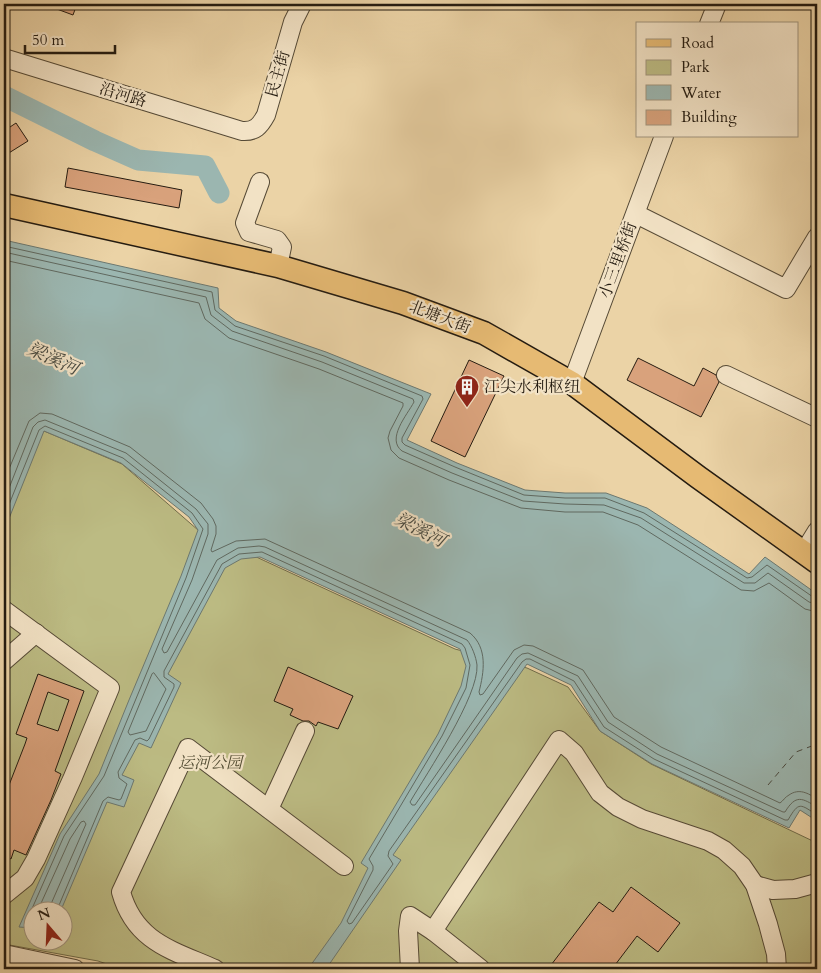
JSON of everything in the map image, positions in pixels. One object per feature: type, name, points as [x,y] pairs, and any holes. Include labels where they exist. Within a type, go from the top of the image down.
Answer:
[{"type":"main road","name":"北塘大街","points":[[4,205],[278,266],[403,303],[484,333],[572,383],[810,557]]},
{"type":"street","name":"民主街","points":[[242,131],[250,132],[259,126],[266,115],[293,22],[302,4]]},
{"type":"street","points":[[710,22],[717,4]]},
{"type":"street","name":"沿河路","points":[[4,58],[242,131]]},
{"type":"street","name":"小三里桥街","points":[[572,383],[663,138]]},
{"type":"street","points":[[260,182],[245,223],[249,232],[277,240],[282,247],[278,266]]},
{"type":"street","points":[[636,214],[786,289],[817,236]]},
{"type":"street","points":[[726,375],[817,418]]},
{"type":"street","points":[[810,557],[817,531]]},
{"type":"street","points":[[4,610],[110,688],[36,859],[25,878],[4,894]]},
{"type":"street","points":[[4,662],[36,633]]},
{"type":"street","points":[[269,809],[305,731]]},
{"type":"street","points":[[433,931],[559,740],[574,753],[600,793],[612,803],[642,820],[708,842],[724,850],[742,866],[755,885],[776,954],[777,969]]},
{"type":"street","points":[[215,969],[157,944],[140,928],[126,909],[121,892],[188,748],[344,866]]},
{"type":"street","points":[[755,885],[774,890],[795,889],[817,883]]},
{"type":"street","points":[[410,969],[408,931],[410,916],[433,931],[478,968]]},
{"type":"street","points":[[4,954],[75,969]]},
{"type":"green space","name":"运河公园","points":[[4,429],[44,431],[122,464],[198,530],[455,649],[527,668],[568,687],[600,731],[651,764],[817,843],[817,969],[121,969],[98,961],[37,950],[72,950],[72,900],[22,900],[22,947],[4,944]]},
{"type":"water","name":"梁溪河","points":[[4,240],[218,288],[219,308],[236,321],[326,352],[431,394],[407,440],[457,463],[525,490],[565,493],[606,493],[647,508],[749,574],[765,557],[817,594],[817,821],[800,810],[789,828],[652,764],[600,731],[571,685],[527,664],[393,855],[401,860],[326,969],[308,969],[341,923],[368,868],[361,863],[438,734],[461,686],[466,666],[460,649],[260,557],[241,559],[225,568],[168,674],[181,683],[151,748],[139,743],[122,775],[134,780],[124,807],[107,802],[65,900],[31,900],[60,834],[99,774],[181,576],[198,530],[189,517],[121,463],[44,431],[4,531]]},
{"type":"building","points":[[46,4],[77,4],[73,15]]},
{"type":"building","points":[[16,123],[28,141],[4,156],[4,131]]},
{"type":"building","points":[[68,168],[182,190],[179,208],[65,187]]},
{"type":"building","points":[[638,358],[694,386],[703,368],[716,375],[719,382],[701,417],[627,380]]},
{"type":"building","name":"江尖水利枢纽","points":[[469,360],[504,376],[465,457],[431,441]]},
{"type":"building","points":[[288,667],[353,696],[338,729],[318,722],[316,726],[309,721],[303,721],[290,715],[293,709],[274,701]]},
{"type":"building","points":[[38,674],[84,691],[55,771],[61,774],[51,800],[26,855],[14,850],[11,859],[4,856],[4,798],[27,738],[16,734]],"holes":[[[48,692],[69,700],[58,731],[37,724]]]},
{"type":"building","points":[[631,887],[680,923],[658,952],[637,936],[612,969],[548,969],[599,902],[613,912]]},
{"type":"waterway","points":[[4,96],[138,160],[205,166],[219,193]]},
{"type":"ferry route","points":[[768,785],[796,752],[817,744]]},
{"type":"place","name":"江尖水利枢纽","points":[[467,408]]}]
